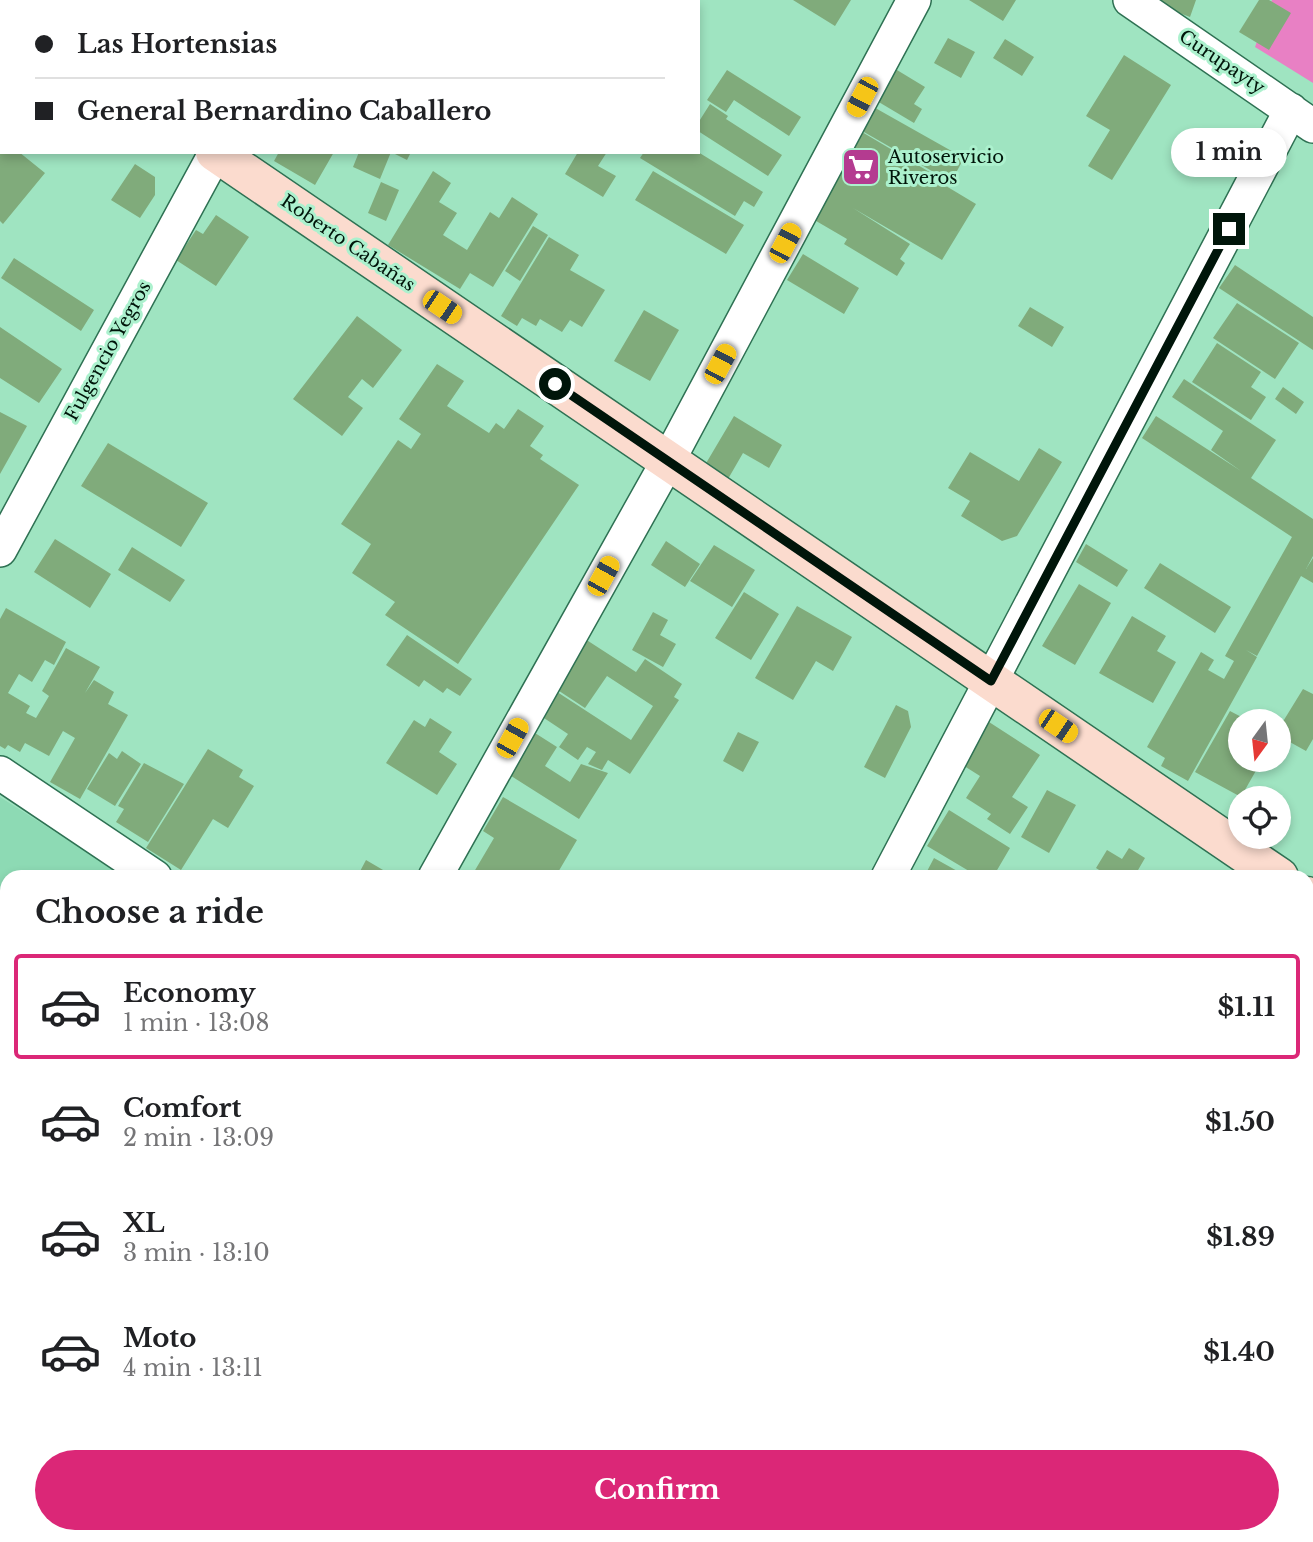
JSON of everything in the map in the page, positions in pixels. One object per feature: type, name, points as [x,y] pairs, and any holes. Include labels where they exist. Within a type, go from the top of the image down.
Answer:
[{"type":"main road","name":"Roberto Cabañas","points":[[217,154],[1269,870]]},
{"type":"street","points":[[439,870],[668,461],[914,0]]},
{"type":"street","name":"Curupayty","points":[[1130,0],[1302,118]]},
{"type":"street","points":[[892,870],[991,681],[1302,118]]},
{"type":"street","name":"Fulgencio Yegros","points":[[0,550],[215,154]]},
{"type":"street","points":[[0,773],[145,870]]},
{"type":"shaded area","points":[[1272,0],[1313,0],[1313,83],[1255,47]]},
{"type":"shaded area","points":[[0,797],[115,870],[0,870]]},
{"type":"building","points":[[793,0],[851,0],[835,26]]},
{"type":"building","points":[[969,0],[1016,0],[1003,21]]},
{"type":"building","points":[[1157,0],[1196,0],[1190,17],[1155,4]]},
{"type":"building","points":[[1259,0],[1269,0],[1291,13],[1269,50],[1239,32]]},
{"type":"building","points":[[948,38],[975,52],[961,78],[934,63]]},
{"type":"building","points":[[1005,39],[1034,57],[1022,76],[993,58]]},
{"type":"building","points":[[1124,55],[1171,85],[1112,180],[1088,166],[1110,130],[1086,116]]},
{"type":"building","points":[[892,67],[925,87],[914,104],[922,109],[914,123],[872,98]]},
{"type":"building","points":[[727,70],[801,117],[789,136],[734,100],[726,112],[707,100]]},
{"type":"building","points":[[710,104],[728,116],[726,119],[782,155],[768,176],[700,132],[700,120]]},
{"type":"building","points":[[870,105],[964,158],[951,182],[857,128]]},
{"type":"building","points":[[862,132],[943,180],[941,183],[976,204],[942,260],[853,208],[910,244],[900,259],[905,263],[897,276],[844,244],[847,239],[811,218]]},
{"type":"building","points":[[700,153],[763,192],[754,207],[744,201],[735,216],[640,158],[643,154]]},
{"type":"building","points":[[0,154],[21,154],[45,173],[3,224],[0,221]]},
{"type":"building","points":[[278,154],[333,154],[315,185],[274,161]]},
{"type":"building","points":[[358,154],[390,154],[380,179],[353,167]]},
{"type":"building","points":[[395,154],[410,154],[407,160]]},
{"type":"building","points":[[577,154],[606,154],[598,166],[616,176],[603,197],[565,174]]},
{"type":"building","points":[[135,164],[155,177],[155,195],[140,218],[111,200]]},
{"type":"building","points":[[433,171],[451,183],[439,202],[457,213],[443,235],[467,250],[490,212],[499,218],[512,197],[538,214],[493,287],[470,273],[460,289],[388,245]]},
{"type":"building","points":[[653,171],[744,225],[726,254],[635,200]]},
{"type":"building","points":[[381,182],[399,190],[386,221],[368,213]]},
{"type":"building","points":[[216,215],[249,237],[216,286],[176,260],[196,230],[203,234]]},
{"type":"building","points":[[533,226],[548,235],[520,281],[505,271]]},
{"type":"building","points":[[549,237],[579,255],[570,270],[605,290],[582,327],[570,320],[562,332],[540,319],[536,326],[522,318],[517,326],[501,316]]},
{"type":"building","points":[[803,254],[859,288],[844,314],[787,280]]},
{"type":"building","points":[[14,258],[94,310],[81,331],[1,278]]},
{"type":"building","points":[[1235,265],[1313,317],[1313,350],[1219,288]]},
{"type":"building","points":[[1237,303],[1299,343],[1275,379],[1213,338]]},
{"type":"building","points":[[1030,307],[1064,327],[1052,347],[1018,326]]},
{"type":"building","points":[[644,310],[679,330],[650,381],[614,361]]},
{"type":"building","points":[[357,316],[402,350],[373,388],[362,379],[348,397],[363,408],[342,436],[293,399]]},
{"type":"building","points":[[0,327],[62,369],[39,403],[0,378]]},
{"type":"building","points":[[1217,343],[1261,372],[1251,387],[1266,397],[1251,420],[1192,382]]},
{"type":"building","points":[[437,364],[464,381],[447,406],[489,433],[496,423],[504,429],[518,409],[544,426],[530,446],[543,455],[540,459],[579,485],[458,664],[385,615],[395,602],[352,573],[371,544],[341,524],[398,440],[411,449],[421,434],[399,419]]},
{"type":"building","points":[[1184,379],[1276,440],[1251,478],[1313,519],[1313,556],[1306,569],[1313,558],[1313,583],[1301,576],[1257,656],[1246,650],[1257,657],[1188,781],[1161,766],[1165,758],[1147,747],[1201,652],[1214,660],[1208,670],[1224,679],[1234,661],[1225,656],[1292,537],[1142,438],[1156,416],[1241,471],[1211,450],[1223,431],[1172,397]]},
{"type":"building","points":[[1283,387],[1304,402],[1296,414],[1275,399]]},
{"type":"building","points":[[0,412],[27,426],[0,474]]},
{"type":"building","points":[[734,416],[782,445],[769,468],[743,453],[728,479],[705,465]]},
{"type":"building","points":[[108,443],[208,503],[181,547],[81,486]]},
{"type":"building","points":[[1039,448],[1062,462],[1017,536],[1002,541],[961,516],[970,501],[948,488],[970,452],[1019,481]]},
{"type":"building","points":[[55,539],[111,574],[90,608],[34,572]]},
{"type":"building","points":[[666,541],[700,564],[685,587],[651,565]]},
{"type":"building","points":[[1086,544],[1128,570],[1117,587],[1076,562]]},
{"type":"building","points":[[714,545],[755,570],[732,607],[690,581]]},
{"type":"building","points":[[132,547],[185,580],[170,602],[118,570]]},
{"type":"building","points":[[1160,563],[1231,607],[1215,633],[1144,588]]},
{"type":"building","points":[[1079,584],[1111,603],[1075,665],[1042,646]]},
{"type":"building","points":[[744,592],[779,614],[751,660],[715,638]]},
{"type":"building","points":[[797,606],[852,637],[833,671],[816,661],[793,700],[755,678]]},
{"type":"building","points":[[6,608],[66,642],[54,665],[45,660],[32,682],[19,674],[8,693],[30,706],[26,713],[36,718],[49,696],[42,691],[66,648],[100,667],[85,693],[94,680],[114,692],[108,704],[128,715],[80,799],[50,782],[75,738],[63,731],[49,756],[25,743],[20,752],[8,745],[5,749],[0,746],[0,619]]},
{"type":"building","points":[[653,612],[668,620],[660,635],[676,644],[663,667],[632,650]]},
{"type":"building","points":[[1132,616],[1166,636],[1157,651],[1176,662],[1153,703],[1099,673]]},
{"type":"building","points":[[407,635],[472,679],[460,696],[447,688],[443,693],[424,680],[419,687],[386,665]]},
{"type":"building","points":[[582,637],[636,672],[645,659],[682,684],[674,697],[679,700],[630,774],[608,760],[602,770],[588,764],[596,752],[587,747],[578,760],[559,747],[568,734],[535,712],[551,688],[631,740],[653,706],[607,676],[585,708],[550,685]]},
{"type":"building","points":[[1303,689],[1313,694],[1313,739],[1306,751],[1292,743],[1291,709]]},
{"type":"building","points":[[896,705],[908,711],[911,727],[885,778],[864,767]]},
{"type":"building","points":[[1228,714],[1228,772],[1255,772],[1247,786],[1228,786],[1228,790],[1195,772]]},
{"type":"building","points":[[430,718],[452,732],[439,752],[457,764],[437,795],[386,763],[414,720],[425,727]]},
{"type":"building","points":[[989,722],[1040,755],[1012,797],[1028,807],[1010,834],[987,819],[991,814],[966,798],[980,776],[961,764]]},
{"type":"building","points":[[738,732],[759,742],[743,772],[723,761]]},
{"type":"building","points":[[535,733],[557,747],[545,766],[570,782],[581,764],[608,773],[579,819],[508,774]]},
{"type":"building","points":[[208,749],[243,770],[239,777],[254,786],[228,828],[213,819],[181,870],[146,848]]},
{"type":"building","points":[[122,751],[141,764],[115,806],[87,789],[109,753],[117,759]]},
{"type":"building","points":[[144,763],[184,784],[148,842],[116,822],[124,809],[118,806]]},
{"type":"building","points":[[1047,790],[1076,805],[1049,853],[1021,837]]},
{"type":"building","points":[[503,797],[577,840],[559,870],[475,870],[494,838],[483,831]]},
{"type":"building","points":[[949,810],[1010,848],[997,870],[967,870],[927,846]]},
{"type":"building","points":[[1129,848],[1145,858],[1138,870],[1096,868],[1107,850],[1122,859]]},
{"type":"building","points":[[934,858],[955,870],[928,870]]},
{"type":"building","points":[[366,860],[383,870],[361,870]]},
{"type":"place","name":"Autoservicio Riveros","points":[[861,167]]},
{"type":"route","points":[[555,384],[991,681],[1229,229]]}]
